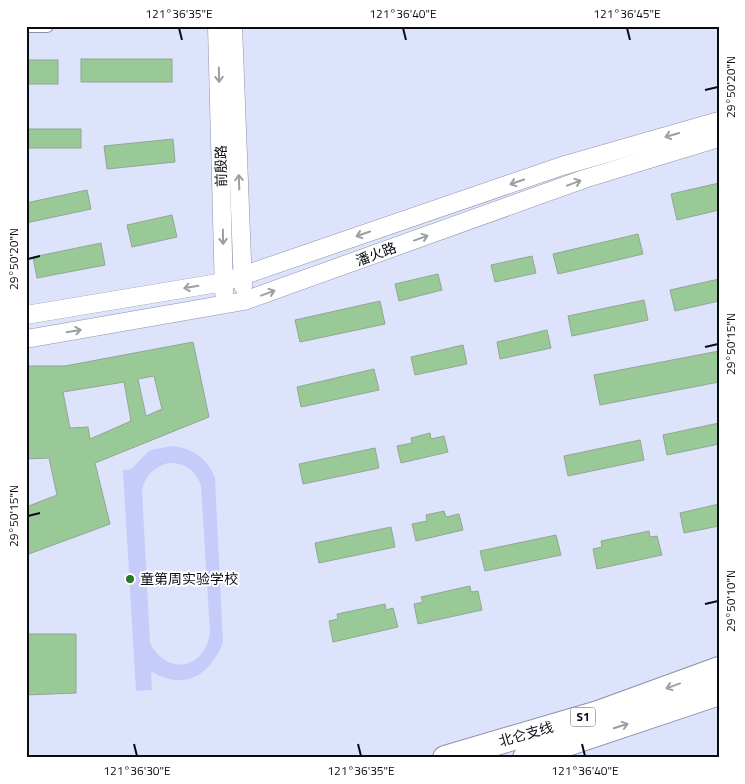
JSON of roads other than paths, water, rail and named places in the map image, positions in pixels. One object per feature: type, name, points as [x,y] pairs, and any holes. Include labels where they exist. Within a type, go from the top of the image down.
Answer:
[{"type":"highway","name":"北仑支线","points":[[445,758],[598,713],[719,669]]},
{"type":"highway","name":"北仑支线","points":[[525,758],[719,693]]},
{"type":"street","points":[[26,26],[47,26]]},
{"type":"street","name":"前殷路","points":[[218,26],[224,305]]},
{"type":"street","name":"前殷路","points":[[233,26],[244,301]]},
{"type":"street","name":"潘火路","points":[[26,315],[224,282],[562,166],[719,121]]},
{"type":"street","name":"潘火路","points":[[26,339],[244,301],[584,179],[719,138]]},
{"type":"place","name":"童第周实验学校","points":[[130,579]]}]
